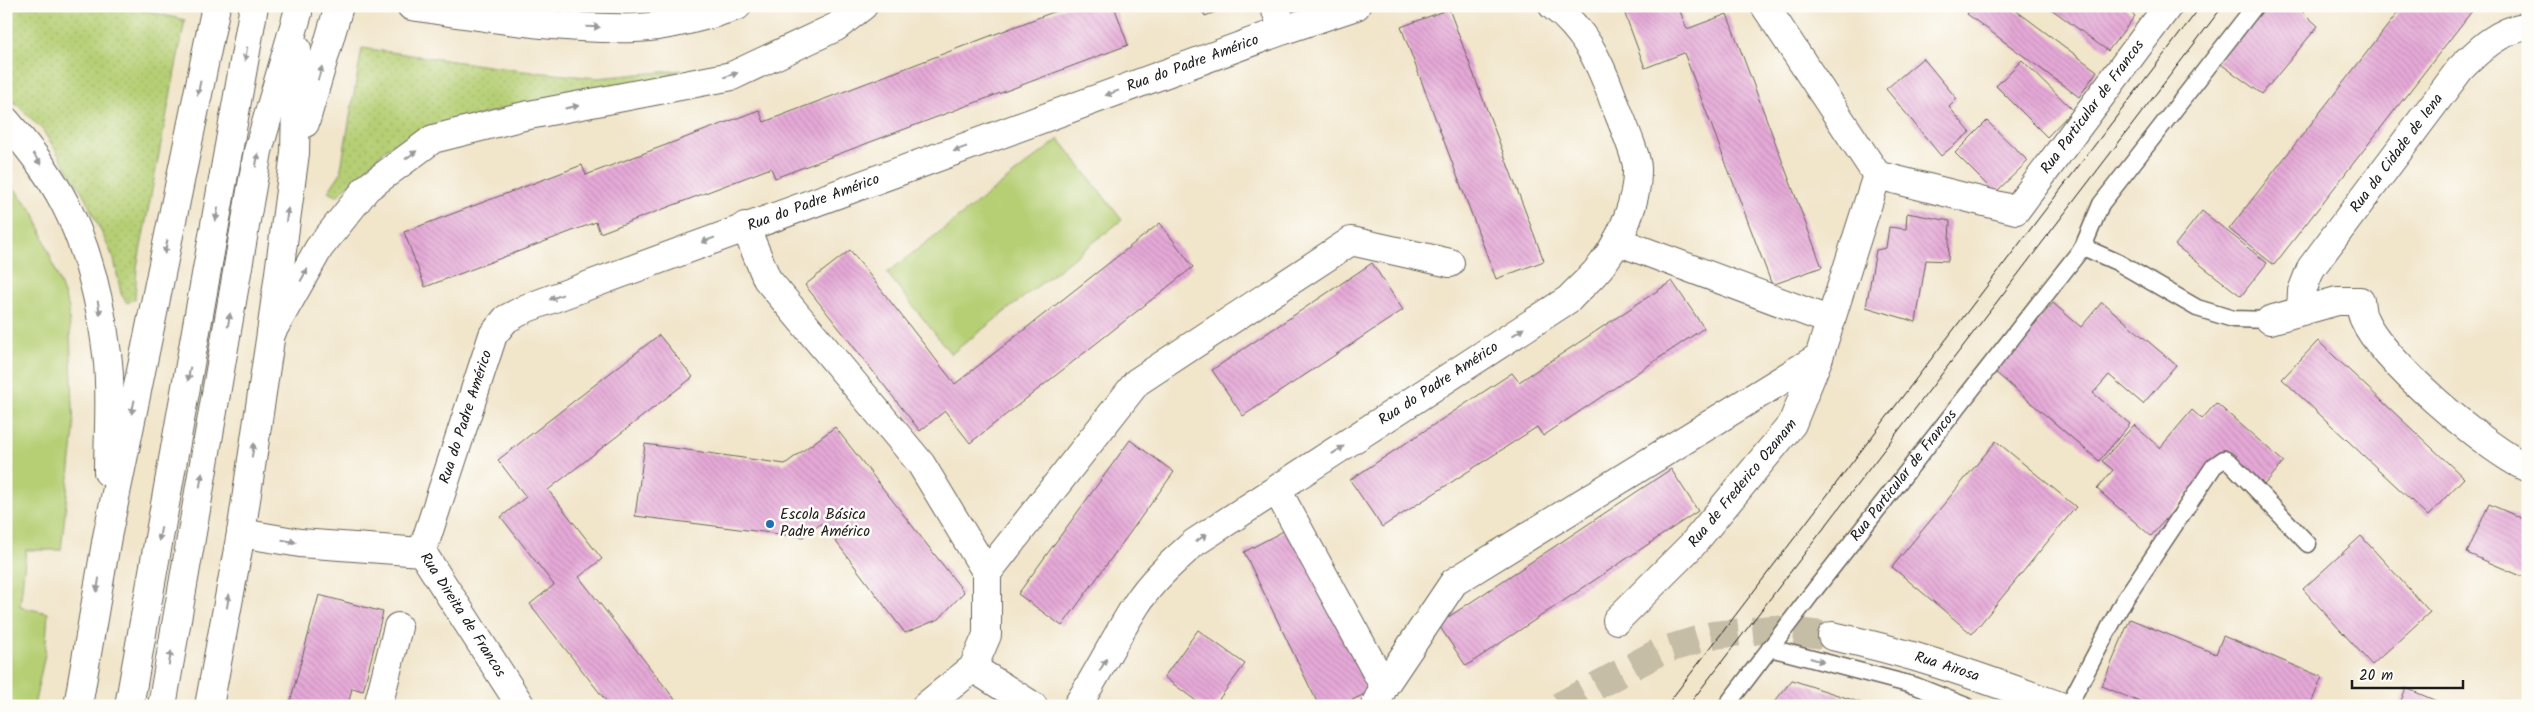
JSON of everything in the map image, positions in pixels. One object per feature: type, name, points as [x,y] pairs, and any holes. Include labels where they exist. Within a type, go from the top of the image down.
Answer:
[{"type":"main road","points":[[78,706],[107,536],[216,6]]},
{"type":"main road","points":[[129,706],[254,6]]},
{"type":"main road","points":[[296,153],[339,6]]},
{"type":"main road","points":[[411,6],[544,25],[637,28],[710,15],[737,6]]},
{"type":"main road","points":[[272,332],[319,248],[367,188],[433,139],[524,116],[732,76],[836,27],[863,6]]},
{"type":"main road","name":"Rua do Padre Américo","points":[[422,552],[493,335],[506,319],[527,308],[745,226],[1279,18],[1356,6]]},
{"type":"main road","name":"Rua do Padre Américo","points":[[1077,706],[1100,670],[1136,604],[1158,576],[1194,543],[1569,299],[1602,265],[1617,241],[1632,203],[1637,167],[1604,72],[1588,41],[1570,19],[1553,6]]},
{"type":"main road","points":[[1765,6],[1877,175]]},
{"type":"main road","name":"Rua Particular de Francos","points":[[1877,175],[2016,210],[2168,6]]},
{"type":"main road","points":[[209,706],[241,533],[272,332],[296,153],[299,10]]},
{"type":"main road","points":[[162,706],[258,151],[299,10]]},
{"type":"main road","name":"Rua da Cidade de Iena","points":[[2301,311],[2302,291],[2311,268],[2460,69],[2478,50],[2498,36],[2511,29],[2528,26]]},
{"type":"main road","points":[[6,121],[34,154],[66,205],[97,296],[108,355],[107,536]]},
{"type":"main road","name":"Rua de Frederico Ozanam","points":[[1617,620],[1692,545],[1792,424],[1819,357],[1877,175]]},
{"type":"main road","points":[[745,226],[767,279],[921,464],[987,573],[987,635],[973,668],[926,706]]},
{"type":"main road","points":[[987,573],[1136,382],[1350,241],[1450,263]]},
{"type":"main road","points":[[1617,241],[1831,321]]},
{"type":"main road","points":[[2270,320],[2337,301],[2360,300],[2364,319],[2382,346],[2405,371],[2465,425],[2528,468]]},
{"type":"main road","points":[[1379,696],[1454,582],[1819,357]]},
{"type":"main road","points":[[1277,490],[1379,696]]},
{"type":"main road","name":"Rua Direita de Francos","points":[[241,533],[300,543],[422,552],[521,706]]},
{"type":"main road","points":[[378,706],[398,627]]},
{"type":"main road","name":"Rua Airosa","points":[[1832,636],[1887,647],[2060,706]]},
{"type":"main road","points":[[973,668],[1033,706]]},
{"type":"lane","name":"Rua Particular de Francos","points":[[1726,706],[2083,247],[2101,204],[2255,6]]},
{"type":"lane","points":[[2083,247],[2118,262],[2197,308],[2233,319],[2270,320]]},
{"type":"lane","points":[[2068,706],[2123,602],[2214,466],[2224,459],[2308,544]]},
{"type":"lane","points":[[1770,648],[1916,686],[1966,706]]},
{"type":"green space","points":[[6,6],[125,6],[185,20],[137,267],[135,299],[127,303],[121,294],[114,259],[83,193],[42,129],[6,94]]},
{"type":"green space","points":[[362,48],[523,71],[597,78],[682,70],[682,76],[555,96],[421,130],[386,149],[337,196],[328,192],[340,174]]},
{"type":"green space","points":[[1059,139],[1122,220],[951,354],[887,273]]},
{"type":"green space","points":[[6,178],[35,214],[69,308],[74,431],[61,550],[26,550],[20,607],[48,613],[45,654],[34,706],[6,706]]},
{"type":"building","points":[[1069,6],[1114,6],[1128,45],[775,178],[771,168],[600,233],[596,222],[425,287],[404,232],[582,165],[586,175],[759,110],[764,122]]},
{"type":"building","points":[[1201,6],[1231,6],[1205,16]]},
{"type":"building","points":[[1622,6],[1678,6],[1687,29],[1727,14],[1822,267],[1772,285],[1684,53],[1645,68]]},
{"type":"building","points":[[1973,6],[2010,6],[2097,71],[2079,97],[1967,14]]},
{"type":"building","points":[[2051,6],[2122,6],[2135,16],[2108,51],[2050,8]]},
{"type":"building","points":[[2259,6],[2296,6],[2318,26],[2262,94],[2218,62]]},
{"type":"building","points":[[2403,6],[2476,6],[2274,265],[2229,229]]},
{"type":"building","points":[[1449,9],[1544,261],[1496,279],[1401,27]]},
{"type":"building","points":[[1923,58],[1957,99],[1949,107],[1970,132],[1941,156],[1886,89]]},
{"type":"building","points":[[2022,60],[2073,110],[2047,137],[1996,86]]},
{"type":"building","points":[[1987,121],[2028,161],[1995,193],[1955,153]]},
{"type":"building","points":[[2202,211],[2267,263],[2241,296],[2175,245]]},
{"type":"building","points":[[1907,213],[1950,221],[1948,261],[1926,260],[1916,322],[1866,307],[1876,250],[1886,248],[1889,227],[1906,229]]},
{"type":"building","points":[[1160,223],[1193,267],[970,443],[945,411],[920,431],[805,285],[850,250],[955,384]]},
{"type":"building","points":[[1372,263],[1403,310],[1243,416],[1212,370]]},
{"type":"building","points":[[1672,281],[1704,328],[1543,436],[1537,427],[1382,527],[1350,480],[1512,373],[1519,382]]},
{"type":"building","points":[[2102,302],[2176,365],[2143,404],[2109,375],[2093,393],[2130,424],[2099,461],[1994,371],[2053,303],[2081,327]]},
{"type":"building","points":[[659,335],[693,377],[548,490],[602,559],[579,577],[680,706],[610,706],[530,604],[554,585],[501,517],[526,497],[498,460]]},
{"type":"building","points":[[2318,341],[2464,478],[2428,516],[2282,379]]},
{"type":"building","points":[[2216,403],[2284,462],[2257,493],[2218,459],[2151,536],[2097,489],[2113,470],[2102,461],[2134,425],[2160,448],[2192,410],[2202,419]]},
{"type":"building","points":[[835,427],[964,592],[939,619],[905,633],[822,523],[803,537],[635,516],[645,444],[785,464]]},
{"type":"building","points":[[1130,440],[1174,472],[1062,626],[1018,594]]},
{"type":"building","points":[[1996,441],[2076,507],[1972,634],[1892,567]]},
{"type":"building","points":[[1671,469],[1698,511],[1466,666],[1438,624]]},
{"type":"building","points":[[2489,504],[2528,521],[2528,579],[2467,553]]},
{"type":"building","points":[[1289,528],[1371,691],[1340,706],[1319,706],[1244,552]]},
{"type":"building","points":[[2361,536],[2430,612],[2372,665],[2303,589]]},
{"type":"building","points":[[319,595],[383,612],[363,691],[352,688],[348,706],[289,706]]},
{"type":"building","points":[[2130,619],[2216,654],[2223,636],[2322,677],[2310,706],[2149,706],[2102,686]]},
{"type":"building","points":[[1198,630],[1245,664],[1214,706],[1203,706],[1164,677]]},
{"type":"building","points":[[1792,680],[1868,705],[1868,706],[1771,706]]},
{"type":"building","points":[[2406,688],[2448,706],[2399,706]]},
{"type":"tunnel","points":[[1559,706],[1661,651],[1713,635],[1772,629],[1832,636]]},
{"type":"tram line","points":[[1666,706],[2201,6]]},
{"type":"tram line","points":[[1688,706],[2223,6]]},
{"type":"place","name":"Escola Básica Padre Américo","points":[[770,524]]}]
